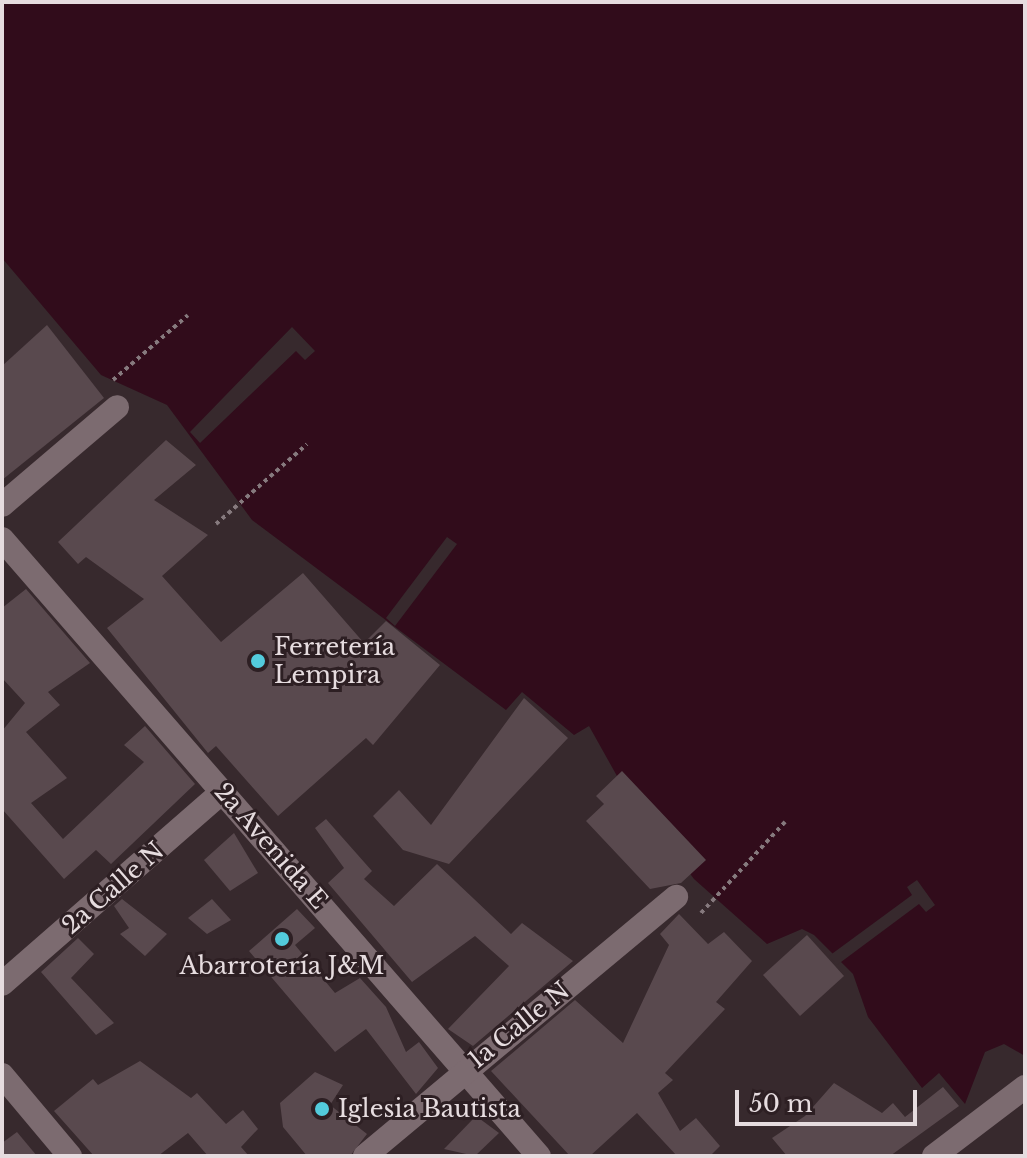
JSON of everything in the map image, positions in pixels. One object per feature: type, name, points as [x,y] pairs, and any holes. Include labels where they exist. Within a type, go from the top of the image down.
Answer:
[{"type":"street","points":[[2,505],[117,407]]},
{"type":"street","name":"2a Avenida E","points":[[2,539],[539,1156]]},
{"type":"street","name":"2a Calle N","points":[[2,984],[223,791]]},
{"type":"street","name":"1a Calle N","points":[[365,1156],[676,897]]},
{"type":"street","points":[[2,1075],[70,1156]]},
{"type":"street","points":[[934,1156],[1025,1087]]},
{"type":"path","points":[[113,380],[188,315]]},
{"type":"path","points":[[216,524],[307,444]]},
{"type":"path","points":[[701,913],[785,822]]},
{"type":"shaded area","points":[[2,2],[1025,2],[1025,1056],[1004,1044],[985,1052],[965,1104],[939,1073],[922,1088],[868,1017],[853,974],[814,935],[802,929],[767,944],[694,879],[617,776],[589,726],[574,735],[522,692],[506,710],[252,520],[167,405],[101,375],[2,258]]},
{"type":"pier","points":[[292,327],[315,351],[305,360],[296,351],[200,443],[190,432]]},
{"type":"pier","points":[[447,537],[457,544],[395,626],[386,618]]},
{"type":"pier","points":[[917,880],[935,905],[926,912],[919,904],[837,965],[829,956],[912,895],[907,887]]},
{"type":"building","points":[[47,325],[104,398],[2,480],[2,366]]},
{"type":"building","points":[[166,440],[196,465],[154,500],[208,535],[162,576],[221,642],[303,573],[364,643],[386,621],[440,665],[373,745],[366,738],[278,816],[216,746],[208,753],[107,628],[144,599],[86,557],[78,564],[58,542]]},
{"type":"building","points":[[26,589],[90,663],[48,692],[60,705],[26,732],[67,778],[31,803],[63,839],[144,762],[124,745],[145,726],[195,784],[111,864],[96,850],[64,879],[2,809],[2,731],[25,703],[2,678],[2,608]]},
{"type":"building","points":[[524,698],[568,738],[449,864],[403,850],[373,816],[399,790],[431,825]]},
{"type":"building","points":[[622,771],[706,860],[681,883],[650,889],[586,821],[604,804],[596,796]]},
{"type":"building","points":[[326,819],[372,871],[364,879],[394,906],[437,864],[511,934],[522,923],[573,961],[473,1046],[448,1029],[509,966],[475,936],[412,982],[328,883],[344,868],[315,828]]},
{"type":"building","points":[[234,833],[258,873],[230,891],[204,860]]},
{"type":"building","points":[[122,899],[167,934],[145,956],[120,934],[129,928],[114,906]]},
{"type":"building","points":[[212,899],[231,920],[207,934],[188,918]]},
{"type":"building","points":[[297,909],[315,928],[295,945],[335,993],[360,978],[386,1007],[406,1052],[419,1042],[438,1068],[416,1094],[366,1029],[335,1052],[249,951]]},
{"type":"building","points":[[679,914],[708,944],[724,932],[752,961],[716,1002],[725,1009],[665,1073],[673,1080],[658,1093],[680,1131],[696,1118],[720,1146],[710,1156],[677,1156],[637,1113],[590,1156],[570,1156],[491,1071],[575,1000],[623,1043],[669,945],[660,934]]},
{"type":"building","points":[[807,935],[844,976],[800,1016],[763,975]]},
{"type":"building","points":[[78,938],[94,954],[71,978],[114,1023],[96,1035],[41,972]]},
{"type":"building","points":[[140,1061],[191,1098],[197,1093],[226,1124],[243,1110],[258,1129],[241,1147],[249,1156],[208,1156],[188,1133],[158,1156],[94,1156],[54,1111],[93,1079],[98,1085]]},
{"type":"building","name":"Iglesia Bautista","points":[[315,1072],[343,1085],[330,1105],[367,1134],[350,1156],[307,1156],[283,1127],[280,1103]]},
{"type":"building","points":[[834,1083],[882,1113],[893,1103],[905,1117],[943,1087],[959,1106],[890,1156],[787,1156],[772,1138],[805,1116]]},
{"type":"building","points":[[476,1116],[499,1133],[475,1156],[444,1149]]},
{"type":"building","points":[[17,1132],[37,1156],[2,1156],[2,1143]]},
{"type":"place","name":"Ferretería Lempira","points":[[258,661]]},
{"type":"place","name":"Abarrotería J&M","points":[[282,939]]},
{"type":"place","name":"Iglesia Bautista","points":[[322,1109]]}]
